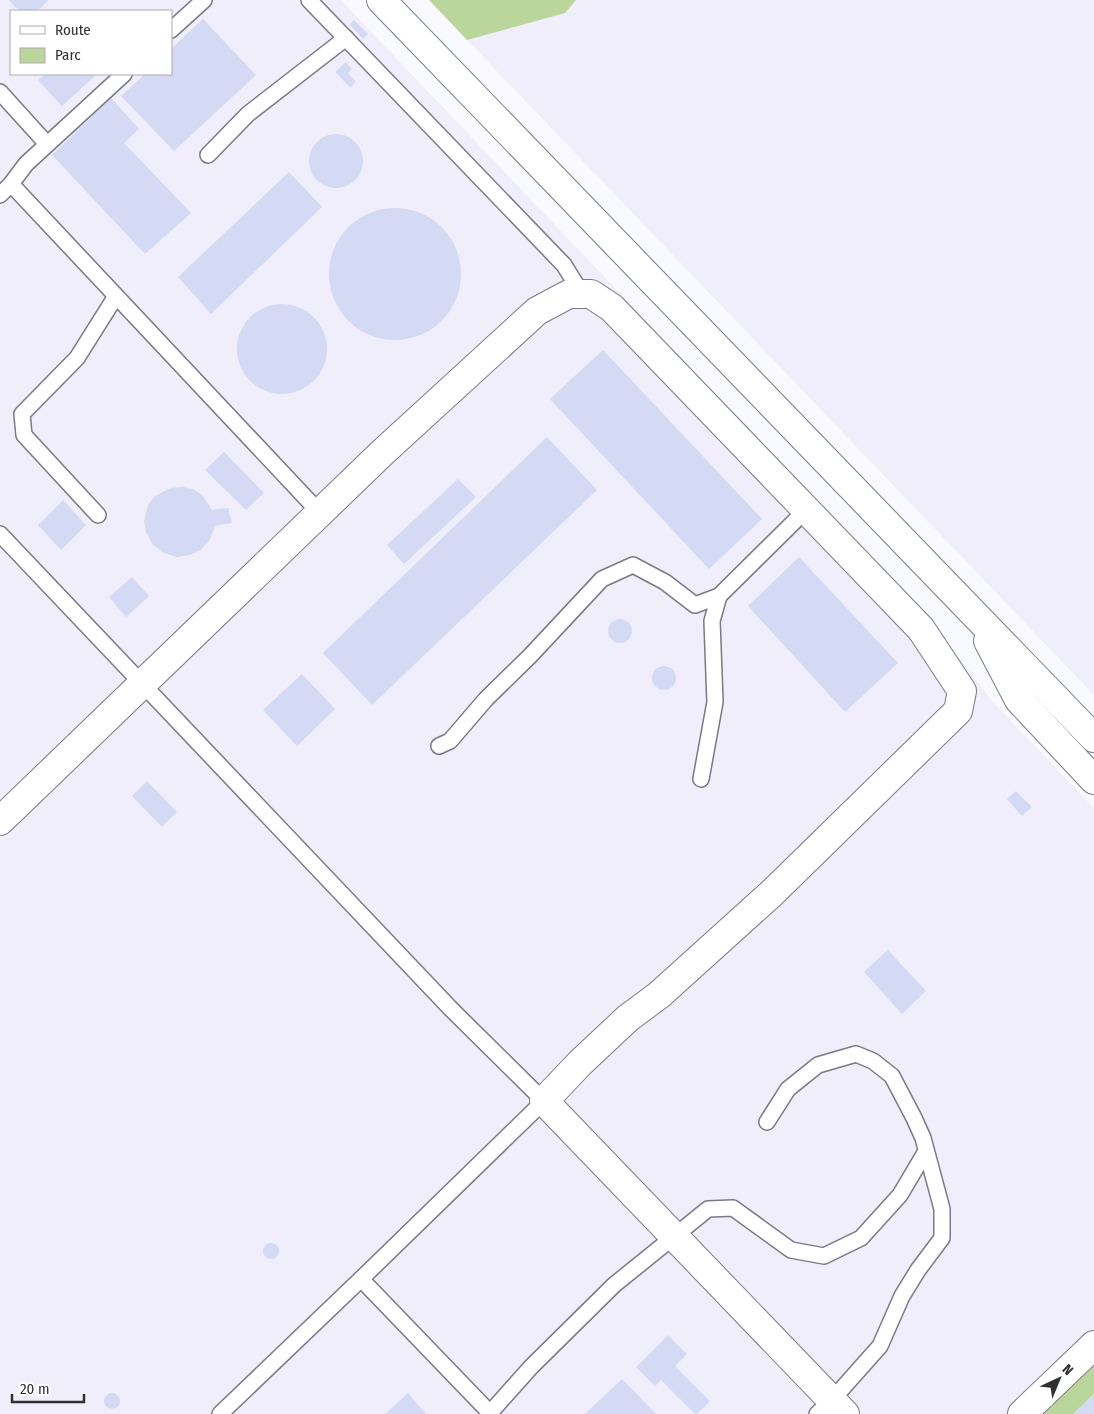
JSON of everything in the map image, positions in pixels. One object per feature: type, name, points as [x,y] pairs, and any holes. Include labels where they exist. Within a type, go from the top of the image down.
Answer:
[{"type":"street","points":[[381,0],[1094,738]]},
{"type":"street","points":[[0,820],[143,685],[383,452],[537,311],[569,294],[591,294],[612,308],[921,629],[962,690],[958,711],[772,893],[658,995],[628,1018],[580,1063],[544,1102],[674,1236],[831,1409]]},
{"type":"street","points":[[974,615],[1019,700],[1094,780]]},
{"type":"street","points":[[1022,1414],[1094,1345]]},
{"type":"lane","points":[[172,29],[204,0]]},
{"type":"lane","points":[[309,0],[564,264],[582,294]]},
{"type":"lane","points":[[208,154],[248,114],[346,38]]},
{"type":"lane","points":[[0,195],[26,164],[123,75]]},
{"type":"lane","points":[[0,92],[47,144]]},
{"type":"lane","points":[[11,184],[320,513]]},
{"type":"lane","points":[[98,514],[24,435],[22,414],[77,358],[116,296]]},
{"type":"lane","points":[[440,746],[450,741],[486,699],[530,656],[602,579],[633,565],[665,582],[695,605],[719,596],[806,510]]},
{"type":"lane","points":[[0,534],[450,1009],[544,1102],[220,1414]]},
{"type":"lane","points":[[701,779],[715,702],[712,620],[719,596]]},
{"type":"lane","points":[[767,1122],[788,1089],[818,1065],[856,1054],[873,1061],[892,1076],[914,1118],[926,1151],[942,1209],[942,1238],[918,1270],[902,1296],[880,1346],[831,1409]]},
{"type":"lane","points":[[361,1279],[490,1413],[531,1367],[614,1285],[708,1208],[733,1208],[791,1250],[824,1256],[861,1238],[900,1195],[926,1151]]},
{"type":"shaded area","points":[[0,0],[341,0],[927,616],[993,702],[1094,808],[1094,1414],[0,1414]]},
{"type":"shaded area","points":[[429,0],[1094,0],[1094,695],[467,40]]},
{"type":"green space","points":[[429,0],[576,0],[565,13],[467,40]]},
{"type":"green space","points":[[1094,1362],[1094,1394],[1073,1414],[1042,1414]]},
{"type":"building","points":[[9,0],[48,0],[41,8],[35,10],[20,10]]},
{"type":"building","points":[[203,19],[256,75],[174,151],[121,96],[144,75],[172,75],[172,48]]},
{"type":"building","points":[[354,20],[368,34],[363,39],[350,25]]},
{"type":"building","points":[[346,62],[352,69],[348,73],[356,82],[350,87],[335,72]]},
{"type":"building","points":[[44,75],[96,75],[62,106],[38,80]]},
{"type":"building","points":[[111,98],[139,129],[124,143],[191,213],[145,254],[52,155]]},
{"type":"building","points":[[331,134],[341,134],[351,138],[359,146],[363,161],[359,176],[351,184],[341,188],[331,188],[321,184],[313,176],[309,166],[309,156],[313,146],[321,138]]},
{"type":"building","points":[[289,172],[322,207],[211,314],[178,277]]},
{"type":"building","points":[[395,208],[408,209],[420,213],[442,227],[456,249],[460,261],[460,287],[456,299],[442,321],[420,335],[408,339],[395,340],[382,339],[370,335],[348,321],[334,299],[330,287],[329,274],[330,261],[334,249],[348,227],[370,213],[382,209]]},
{"type":"building","points":[[282,304],[299,308],[314,317],[323,332],[327,349],[323,366],[314,381],[299,390],[282,394],[265,390],[250,381],[241,366],[237,349],[241,332],[250,317],[265,308]]},
{"type":"building","points":[[603,350],[762,519],[709,569],[550,399]]},
{"type":"building","points":[[547,437],[597,490],[372,705],[323,653]]},
{"type":"building","points":[[224,452],[264,493],[246,510],[205,470]]},
{"type":"building","points":[[458,479],[476,497],[404,564],[387,545]]},
{"type":"building","points":[[171,488],[193,489],[203,496],[212,510],[228,508],[232,523],[215,526],[210,539],[202,549],[190,555],[177,557],[164,553],[153,545],[146,532],[144,521],[148,505],[155,496]]},
{"type":"building","points":[[63,500],[86,525],[61,550],[38,525]]},
{"type":"building","points":[[799,557],[898,663],[845,712],[748,606]]},
{"type":"building","points":[[132,577],[149,596],[126,617],[109,597]]},
{"type":"building","points":[[620,619],[629,622],[632,631],[629,640],[620,643],[611,640],[608,631],[611,622]]},
{"type":"building","points":[[659,666],[669,666],[676,673],[676,683],[669,690],[659,690],[652,683],[652,673]]},
{"type":"building","points":[[302,674],[335,709],[297,746],[263,710]]},
{"type":"building","points":[[147,781],[177,812],[162,827],[132,796]]},
{"type":"building","points":[[1016,791],[1032,807],[1022,816],[1007,799]]},
{"type":"building","points":[[888,950],[926,991],[902,1014],[864,972]]},
{"type":"building","points":[[268,1243],[274,1243],[279,1248],[277,1257],[268,1259],[263,1254],[263,1248]]},
{"type":"building","points":[[668,1335],[687,1354],[675,1366],[710,1401],[697,1414],[661,1380],[655,1386],[636,1367]]},
{"type":"building","points":[[622,1379],[656,1414],[585,1414]]},
{"type":"building","points":[[109,1393],[115,1393],[120,1398],[118,1407],[109,1409],[104,1404],[104,1398]]},
{"type":"building","points":[[408,1393],[426,1414],[385,1414]]},
{"type":"building","points":[[1094,1394],[1094,1414],[1073,1414]]}]
